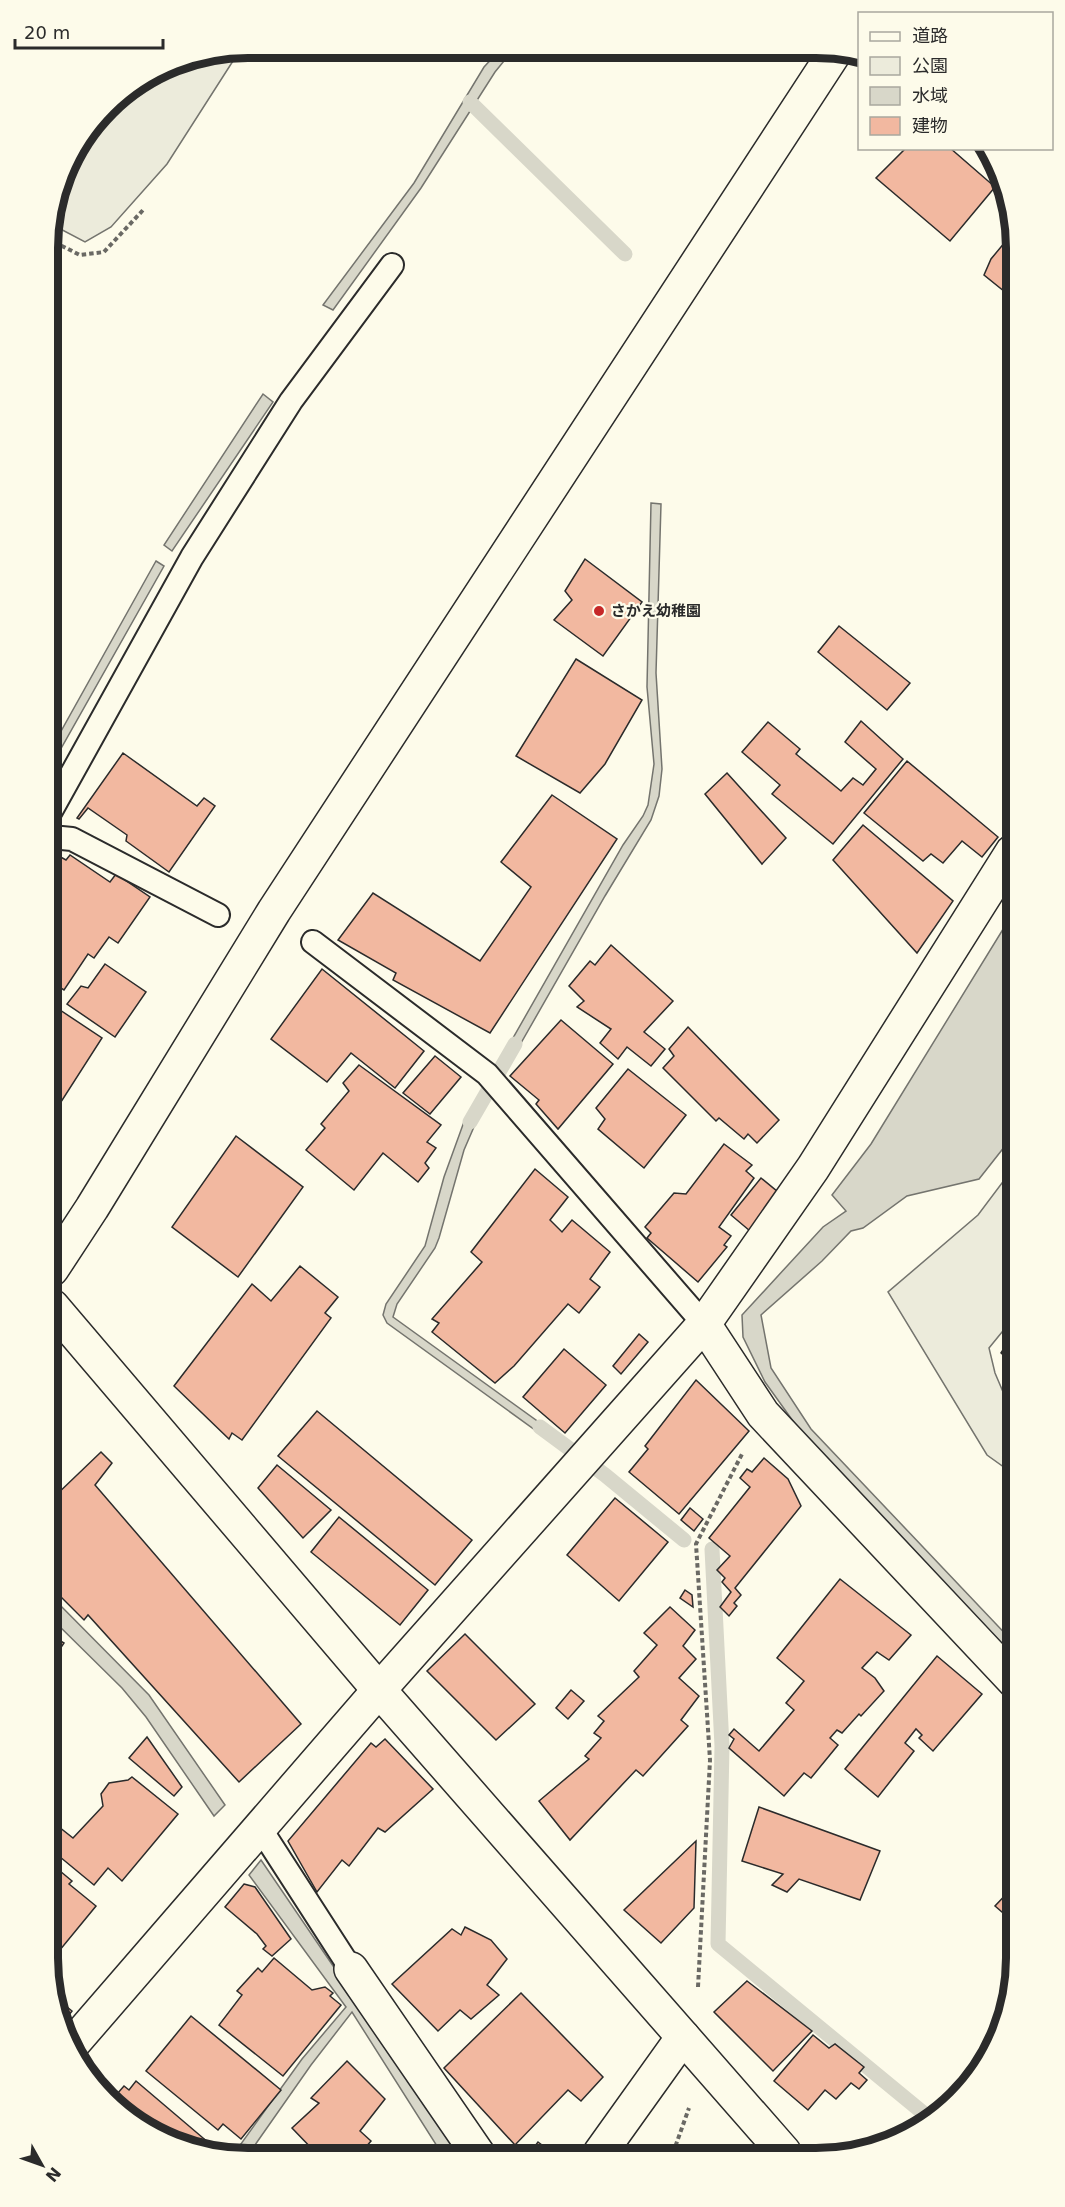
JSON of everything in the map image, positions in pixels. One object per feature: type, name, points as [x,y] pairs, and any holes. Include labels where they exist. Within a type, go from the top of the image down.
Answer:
[{"type":"street","points":[[58,1259],[280,901],[830,59]]},
{"type":"street","points":[[77,2040],[379,1690],[704,1324],[813,1168],[1006,862]]},
{"type":"street","points":[[58,1313],[379,1690],[780,2148]]},
{"type":"street","points":[[704,1324],[763,1414],[1006,1671]]},
{"type":"street","points":[[351,1969],[474,2148]]},
{"type":"street","points":[[604,2148],[688,2043]]},
{"type":"lane","points":[[59,798],[192,557],[291,401],[392,265]]},
{"type":"lane","points":[[59,838],[72,839],[218,915]]},
{"type":"lane","points":[[313,942],[487,1074],[704,1324]]},
{"type":"lane","points":[[260,1828],[351,1969]]},
{"type":"path","points":[[59,244],[80,255],[104,252],[144,209]]},
{"type":"path","points":[[688,2043],[705,1887],[710,1760],[696,1544],[763,1414]]},
{"type":"green space","points":[[234,60],[167,164],[111,227],[85,242],[60,229],[60,223],[65,199],[78,164],[106,123],[123,106],[153,84],[199,65]]},
{"type":"green space","points":[[1006,1178],[1006,1327],[989,1348],[995,1373],[1006,1399],[1006,1469],[987,1455],[888,1292],[978,1215]]},
{"type":"water","points":[[492,59],[506,59],[421,188],[333,310],[323,305],[414,183],[484,67]]},
{"type":"water","points":[[263,394],[273,402],[172,551],[164,545]]},
{"type":"water","points":[[651,503],[661,504],[656,673],[662,769],[659,796],[651,820],[509,1064],[501,1059],[648,805],[654,764],[647,687]]},
{"type":"water","points":[[156,561],[164,566],[59,753],[59,735]]},
{"type":"water","points":[[1006,924],[1005,1146],[979,1179],[907,1196],[863,1228],[851,1231],[822,1261],[761,1315],[771,1368],[811,1429],[1006,1635],[1006,1648],[808,1442],[765,1382],[743,1337],[742,1315],[823,1227],[846,1211],[832,1195],[871,1144]]},
{"type":"water","points":[[476,1100],[483,1106],[464,1150],[439,1238],[435,1248],[397,1304],[393,1317],[558,1436],[553,1443],[387,1323],[383,1315],[386,1304],[425,1246],[444,1177],[465,1119]]},
{"type":"water","points":[[58,1603],[149,1695],[225,1805],[214,1816],[146,1717],[122,1688],[58,1625]]},
{"type":"water","points":[[261,1860],[457,2148],[438,2148],[352,2012],[311,2065],[253,2148],[238,2148],[302,2059],[346,2007],[249,1875]]},
{"type":"building","points":[[904,150],[952,150],[995,187],[950,241],[876,178]]},
{"type":"building","points":[[1006,241],[1006,293],[984,275],[991,259]]},
{"type":"building","name":"さかえ幼稚園","points":[[585,559],[642,602],[603,656],[554,620],[572,600],[565,591]]},
{"type":"building","points":[[839,626],[910,683],[887,710],[818,652]]},
{"type":"building","points":[[576,659],[642,700],[605,764],[580,793],[516,756]]},
{"type":"building","points":[[861,721],[903,759],[833,844],[772,794],[780,785],[742,752],[768,722],[800,749],[796,754],[841,791],[853,778],[863,785],[876,769],[845,742]]},
{"type":"building","points":[[123,753],[197,806],[204,798],[215,806],[169,872],[126,841],[127,835],[88,808],[79,819],[77,818]]},
{"type":"building","points":[[907,761],[998,837],[982,857],[962,841],[943,863],[931,854],[923,861],[864,813]]},
{"type":"building","points":[[727,773],[786,838],[762,864],[705,794]]},
{"type":"building","points":[[552,795],[617,839],[490,1033],[393,980],[396,973],[338,940],[373,893],[480,961],[531,887],[501,862]]},
{"type":"building","points":[[863,825],[953,901],[917,953],[833,860]]},
{"type":"building","points":[[70,855],[110,882],[116,874],[150,897],[118,943],[109,937],[94,958],[88,954],[64,990],[59,987],[59,856],[66,860]]},
{"type":"building","points":[[611,945],[673,1001],[644,1032],[665,1049],[651,1066],[627,1047],[618,1059],[600,1043],[611,1029],[577,1007],[584,1001],[569,986],[590,961],[595,965]]},
{"type":"building","points":[[105,964],[146,992],[115,1037],[67,1004],[81,986],[88,988]]},
{"type":"building","points":[[322,969],[424,1051],[395,1088],[351,1053],[327,1082],[271,1039]]},
{"type":"building","points":[[59,1009],[102,1038],[58,1106]]},
{"type":"building","points":[[561,1020],[613,1064],[558,1129],[536,1104],[539,1100],[510,1076]]},
{"type":"building","points":[[688,1027],[779,1120],[757,1143],[748,1134],[744,1139],[719,1118],[716,1121],[663,1068],[674,1056],[669,1049]]},
{"type":"building","points":[[435,1056],[461,1077],[430,1114],[403,1093]]},
{"type":"building","points":[[359,1065],[441,1125],[427,1142],[436,1148],[425,1163],[429,1168],[418,1182],[383,1153],[354,1190],[306,1150],[325,1128],[321,1124],[349,1091],[343,1083]]},
{"type":"building","points":[[628,1069],[686,1115],[644,1168],[598,1129],[605,1119],[596,1108]]},
{"type":"building","points":[[236,1136],[303,1187],[238,1277],[172,1227]]},
{"type":"building","points":[[724,1144],[752,1165],[746,1171],[754,1178],[719,1227],[731,1236],[724,1245],[727,1247],[698,1282],[647,1238],[651,1233],[645,1227],[674,1193],[686,1194]]},
{"type":"building","points":[[535,1169],[568,1197],[550,1220],[562,1232],[572,1220],[610,1252],[590,1279],[600,1287],[579,1313],[568,1304],[514,1366],[495,1383],[432,1332],[439,1323],[432,1319],[482,1262],[471,1252]]},
{"type":"building","points":[[761,1178],[778,1192],[750,1231],[731,1215]]},
{"type":"building","points":[[300,1266],[338,1297],[325,1313],[331,1318],[242,1440],[232,1433],[229,1439],[174,1386],[252,1284],[271,1301]]},
{"type":"building","points":[[639,1334],[648,1342],[621,1374],[613,1366]]},
{"type":"building","points":[[1006,1345],[1006,1358],[1001,1353]]},
{"type":"building","points":[[564,1349],[606,1385],[565,1433],[523,1397]]},
{"type":"building","points":[[696,1380],[749,1431],[679,1514],[629,1472],[648,1449],[645,1446]]},
{"type":"building","points":[[317,1411],[472,1540],[435,1585],[278,1456]]},
{"type":"building","points":[[101,1452],[112,1463],[95,1485],[301,1724],[239,1782],[88,1615],[84,1620],[58,1594],[58,1493]]},
{"type":"building","points":[[764,1458],[788,1479],[801,1506],[735,1588],[741,1595],[734,1603],[737,1606],[729,1616],[720,1607],[731,1592],[722,1582],[725,1578],[717,1570],[730,1556],[709,1538],[750,1487],[740,1478],[747,1469],[752,1472]]},
{"type":"building","points":[[277,1465],[331,1510],[303,1538],[258,1488]]},
{"type":"building","points":[[615,1498],[668,1542],[619,1601],[567,1555]]},
{"type":"building","points":[[690,1508],[703,1519],[694,1531],[681,1520]]},
{"type":"building","points":[[339,1517],[428,1590],[400,1625],[311,1552]]},
{"type":"building","points":[[840,1579],[911,1635],[889,1660],[877,1652],[862,1668],[875,1678],[884,1691],[842,1733],[837,1730],[830,1738],[838,1745],[811,1778],[804,1773],[784,1796],[729,1748],[734,1739],[729,1735],[734,1729],[759,1751],[794,1710],[786,1703],[804,1681],[777,1658]]},
{"type":"building","points":[[685,1590],[692,1595],[693,1607],[680,1598]]},
{"type":"building","points":[[670,1607],[695,1630],[683,1646],[696,1659],[679,1678],[699,1696],[681,1720],[688,1726],[643,1776],[636,1770],[570,1840],[539,1801],[589,1759],[585,1756],[601,1738],[594,1733],[604,1721],[598,1716],[639,1677],[634,1671],[657,1645],[644,1633]]},
{"type":"building","points":[[465,1634],[535,1704],[496,1740],[427,1671]]},
{"type":"building","points":[[58,1640],[64,1643],[58,1649]]},
{"type":"building","points":[[937,1656],[982,1694],[933,1751],[919,1738],[922,1735],[916,1729],[905,1743],[914,1751],[878,1797],[845,1769]]},
{"type":"building","points":[[571,1690],[584,1701],[568,1719],[556,1708]]},
{"type":"building","points":[[147,1737],[182,1787],[174,1796],[129,1758]]},
{"type":"building","points":[[385,1739],[433,1789],[385,1832],[378,1828],[349,1866],[342,1860],[317,1892],[288,1841],[371,1743],[376,1747]]},
{"type":"building","points":[[132,1777],[178,1814],[122,1881],[108,1868],[94,1885],[58,1855],[58,1826],[73,1838],[103,1806],[101,1794],[109,1783],[128,1780]]},
{"type":"building","points":[[759,1807],[880,1851],[860,1900],[799,1879],[787,1892],[772,1885],[783,1874],[742,1861]]},
{"type":"building","points":[[696,1841],[694,1908],[661,1943],[624,1910]]},
{"type":"building","points":[[58,1869],[72,1881],[69,1884],[96,1906],[58,1952]]},
{"type":"building","points":[[244,1884],[255,1887],[291,1939],[272,1956],[263,1949],[266,1946],[257,1934],[225,1907]]},
{"type":"building","points":[[1006,1894],[1006,1915],[995,1906]]},
{"type":"building","points":[[465,1927],[491,1940],[507,1959],[487,1985],[499,1995],[471,2019],[460,2010],[438,2031],[392,1984],[452,1929],[461,1935]]},
{"type":"building","points":[[274,1958],[312,1990],[325,1987],[333,1993],[330,1996],[341,2005],[283,2076],[219,2025],[242,1995],[237,1991],[258,1968],[262,1972]]},
{"type":"building","points":[[747,1981],[812,2031],[773,2071],[714,2012]]},
{"type":"building","points":[[521,1993],[603,2077],[581,2101],[568,2090],[515,2145],[444,2068]]},
{"type":"building","points":[[64,2005],[72,2011],[68,2016]]},
{"type":"building","points":[[191,2016],[281,2090],[241,2139],[223,2124],[218,2130],[146,2071]]},
{"type":"building","points":[[813,2035],[829,2048],[835,2044],[864,2067],[859,2073],[867,2080],[859,2089],[851,2083],[836,2099],[825,2090],[808,2110],[774,2081]]},
{"type":"building","points":[[347,2061],[385,2099],[360,2131],[371,2141],[365,2148],[311,2148],[292,2128],[319,2103],[311,2098]]},
{"type":"building","points":[[136,2081],[211,2145],[187,2138],[153,2123],[116,2095],[124,2086],[129,2090]]},
{"type":"building","points":[[538,2142],[546,2148],[534,2148]]},
{"type":"waterway","points":[[470,102],[625,254]]},
{"type":"waterway","points":[[470,1122],[515,1044]]},
{"type":"waterway","points":[[540,1427],[605,1475],[684,1540]]},
{"type":"waterway","points":[[712,1549],[722,1746],[718,1944],[925,2115]]},
{"type":"place","name":"さかえ幼稚園","points":[[599,611]]}]
